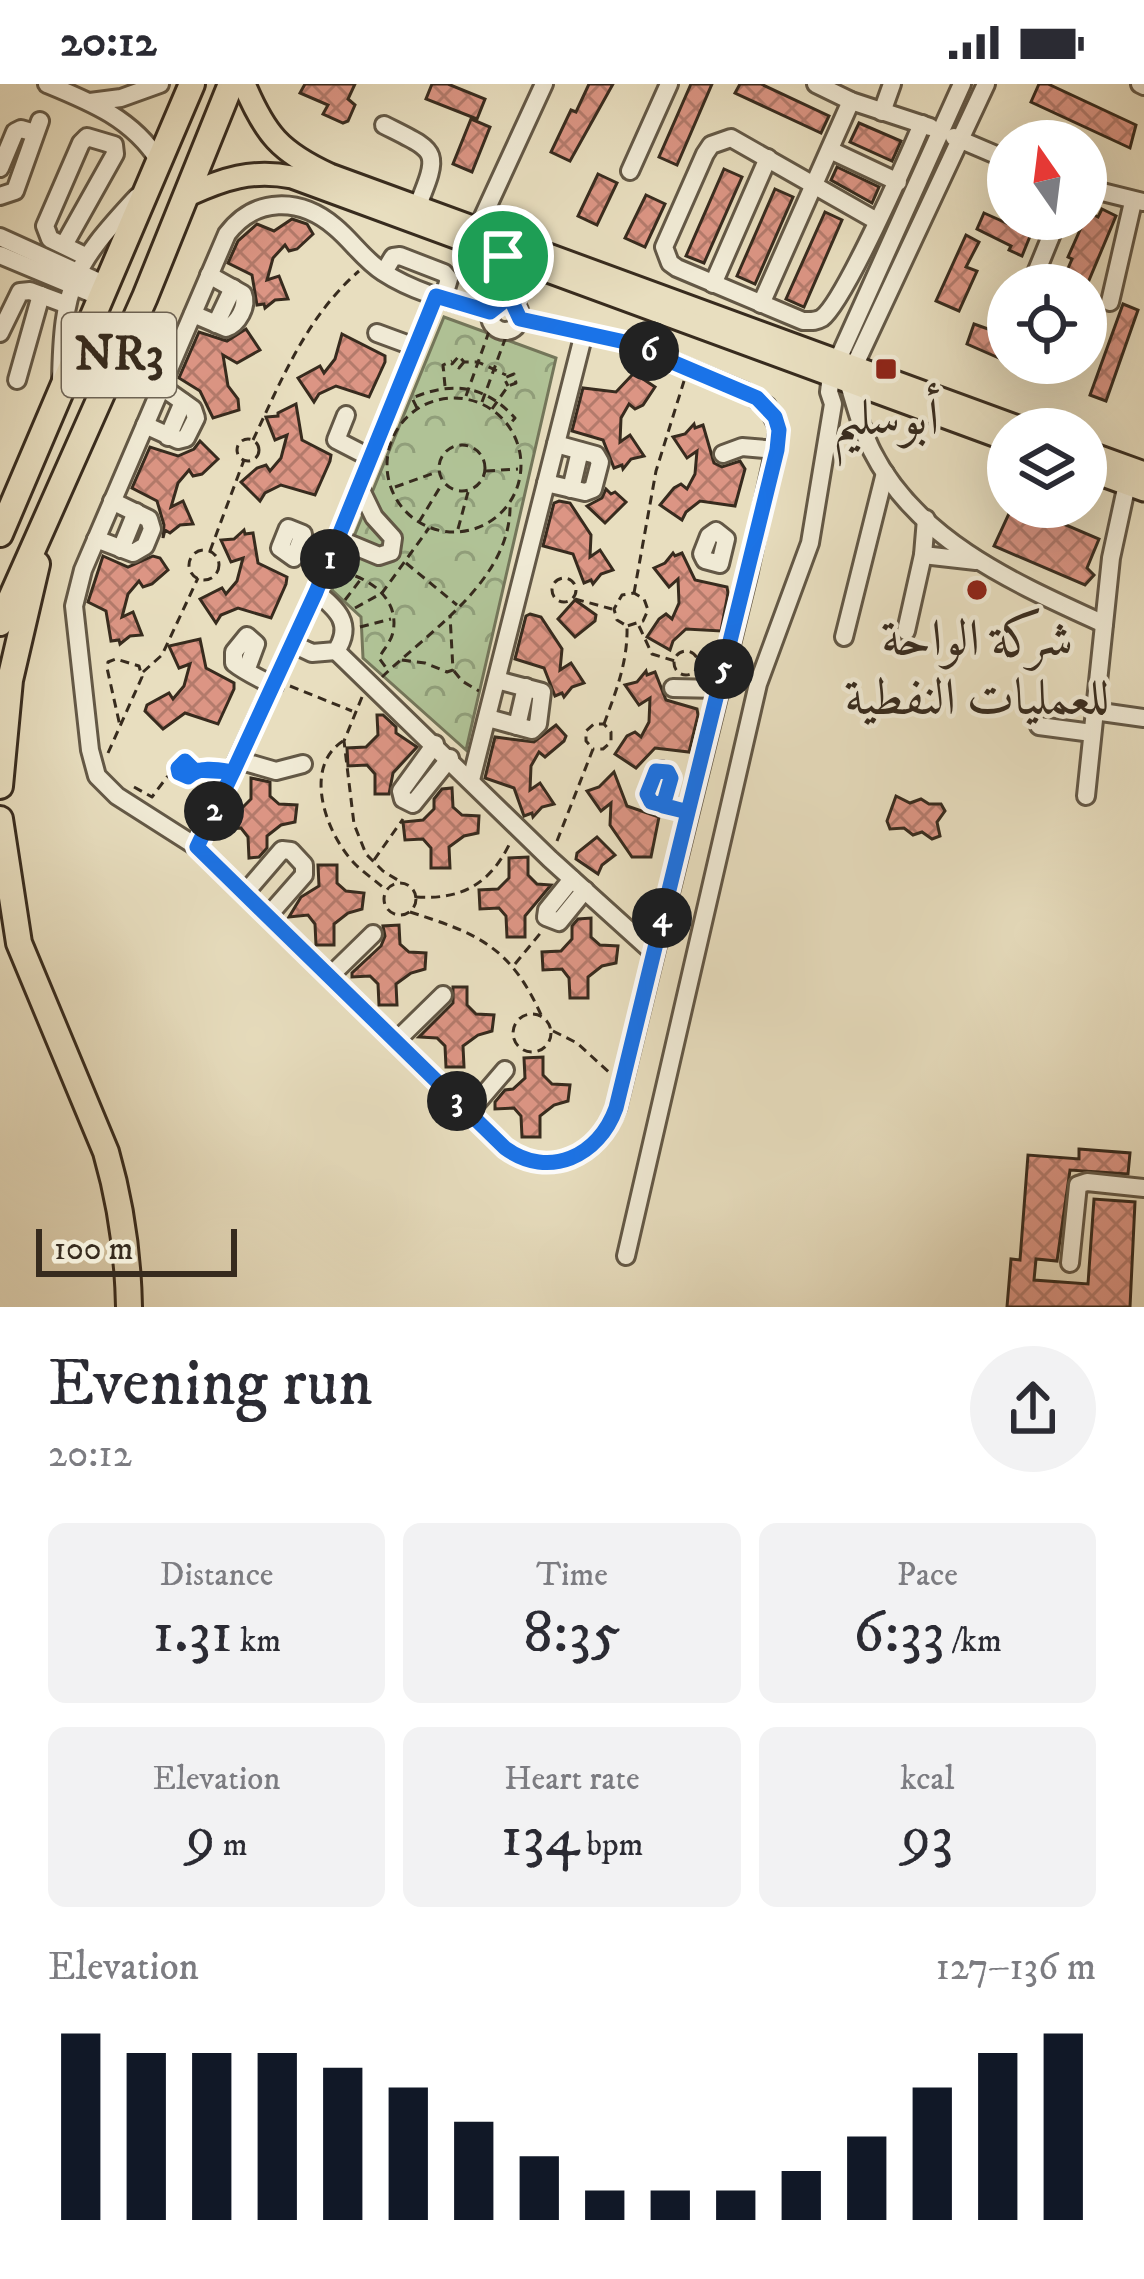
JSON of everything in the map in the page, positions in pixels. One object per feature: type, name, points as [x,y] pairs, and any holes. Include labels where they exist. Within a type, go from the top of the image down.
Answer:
[{"type":"highway","name":"NR3","points":[[0,534],[192,84]]},
{"type":"highway","name":"NR3","points":[[0,623],[188,195],[231,84]]},
{"type":"highway","points":[[0,786],[10,680],[47,521]]},
{"type":"highway","points":[[0,819],[19,943],[117,1188],[129,1307]]},
{"type":"main road","points":[[244,84],[272,138],[327,182],[842,370],[987,431]]},
{"type":"main road","points":[[188,195],[232,176],[252,173],[327,182],[418,206],[503,256],[987,417]]},
{"type":"main road","points":[[1107,464],[1138,482]]},
{"type":"main road","points":[[1107,474],[1138,482]]},
{"type":"street","points":[[47,84],[137,131],[154,172],[78,271],[65,304],[60,396]]},
{"type":"street","points":[[89,102],[121,98],[160,84]]},
{"type":"street","points":[[473,236],[544,84]]},
{"type":"street","points":[[630,171],[669,84]]},
{"type":"street","points":[[815,84],[987,152]]},
{"type":"street","points":[[882,112],[892,84]]},
{"type":"street","points":[[962,84],[842,370],[869,446],[885,473],[926,519],[977,561],[1104,625]]},
{"type":"street","points":[[626,1256],[758,684],[810,543],[832,404],[829,392],[961,141],[986,84]]},
{"type":"street","points":[[761,304],[851,101]]},
{"type":"street","points":[[875,220],[730,138],[711,146],[664,247],[670,263],[713,284],[803,321],[823,317],[840,295],[898,182],[922,124]]},
{"type":"street","points":[[384,125],[420,143],[433,158],[418,206]]},
{"type":"street","points":[[0,168],[6,138],[37,127],[15,190],[0,196]]},
{"type":"street","points":[[64,245],[116,154],[110,143],[92,136],[83,139],[45,226],[50,239],[64,245],[78,271]]},
{"type":"street","points":[[830,150],[898,182]]},
{"type":"street","points":[[713,284],[768,158]]},
{"type":"street","points":[[68,171],[97,186]]},
{"type":"street","points":[[1107,194],[1138,202],[1110,302]]},
{"type":"street","points":[[277,203],[324,219],[376,267],[439,297],[504,315],[625,342],[689,368],[757,398],[767,406],[779,430],[623,1085],[604,1135],[562,1162],[535,1162],[513,1154],[197,847],[125,802],[97,776],[74,606],[78,582],[96,539],[227,233],[239,217],[257,206],[277,203]]},
{"type":"street","points":[[0,237],[78,271],[106,292]]},
{"type":"street","points":[[0,256],[78,271]]},
{"type":"street","points":[[503,256],[504,315]]},
{"type":"street","points":[[504,315],[537,268]]},
{"type":"street","points":[[193,314],[216,324],[232,287],[209,274]]},
{"type":"street","points":[[0,333],[17,294],[25,290],[65,304]]},
{"type":"street","points":[[17,380],[41,295]]},
{"type":"street","points":[[197,847],[327,567],[439,297]]},
{"type":"street","points":[[377,333],[415,347]]},
{"type":"street","points":[[471,780],[584,333]]},
{"type":"street","points":[[145,425],[182,440],[195,422],[195,413],[162,387]]},
{"type":"street","points":[[346,415],[335,440],[370,458]]},
{"type":"street","points":[[546,483],[585,493],[595,484],[600,462],[596,455],[556,444]]},
{"type":"street","points":[[723,454],[742,447],[777,450]]},
{"type":"street","points":[[844,637],[885,473]]},
{"type":"street","points":[[1086,796],[1111,557],[1138,482]]},
{"type":"street","points":[[338,539],[379,556],[391,552],[393,538],[374,517],[359,486]]},
{"type":"street","points":[[96,539],[121,549],[136,512],[112,502]]},
{"type":"street","points":[[906,631],[926,519]]},
{"type":"street","points":[[923,555],[977,561]]},
{"type":"street","points":[[295,558],[327,567]]},
{"type":"street","points":[[720,565],[748,571]]},
{"type":"street","points":[[316,592],[341,619],[336,651]]},
{"type":"street","points":[[293,644],[312,653],[336,651],[654,953]]},
{"type":"street","points":[[246,671],[277,680]]},
{"type":"street","points":[[488,718],[518,726],[526,688],[495,689]]},
{"type":"street","points":[[673,688],[719,689]]},
{"type":"street","points":[[1094,711],[1144,718]]},
{"type":"street","points":[[1039,726],[1091,733]]},
{"type":"street","points":[[435,744],[401,791],[403,799],[413,804],[450,758]]},
{"type":"street","points":[[236,766],[276,771],[303,764]]},
{"type":"street","points":[[663,806],[688,812]]},
{"type":"street","points":[[245,893],[283,850],[291,851],[305,870],[268,916]]},
{"type":"street","points":[[261,875],[285,897]]},
{"type":"street","points":[[551,920],[547,910],[578,885]]},
{"type":"street","points":[[330,976],[373,934]]},
{"type":"street","points":[[396,1041],[443,995]]},
{"type":"street","points":[[469,1112],[505,1070]]},
{"type":"street","points":[[1070,1263],[1078,1185],[1144,1188]]},
{"type":"path","points":[[253,440],[312,323],[337,292],[376,267]]},
{"type":"path","points":[[465,399],[478,362],[504,315]]},
{"type":"path","points":[[482,404],[504,315]]},
{"type":"path","points":[[446,388],[443,365],[458,356],[464,362],[478,362],[517,377],[492,410]]},
{"type":"path","points":[[634,593],[656,471],[689,368]]},
{"type":"path","points":[[506,375],[508,386]]},
{"type":"path","points":[[418,409],[412,398],[446,388],[469,388],[498,400],[515,418],[508,425]]},
{"type":"path","points":[[437,390],[441,400]]},
{"type":"path","points":[[424,393],[429,403]]},
{"type":"path","points":[[410,911],[416,897],[411,887],[373,861],[356,833],[344,740],[354,712],[373,686],[488,576],[503,551],[510,502],[521,469],[519,446],[508,425],[482,404],[441,400],[418,409],[401,424],[391,444],[392,488],[419,522],[457,531],[487,523],[510,502]]},
{"type":"path","points":[[210,551],[244,460],[238,447],[244,440],[253,440],[258,455],[244,460]]},
{"type":"path","points":[[461,445],[479,453],[484,471],[479,483],[468,490],[454,490],[443,482],[439,471],[444,453],[461,445]]},
{"type":"path","points":[[484,471],[521,469]]},
{"type":"path","points":[[392,488],[439,471]]},
{"type":"path","points":[[419,522],[443,482]]},
{"type":"path","points":[[457,531],[468,490]]},
{"type":"path","points":[[341,619],[382,593],[430,527]]},
{"type":"path","points":[[200,550],[210,551],[218,568],[212,577],[197,578],[189,566],[192,556],[200,550]]},
{"type":"path","points":[[404,562],[457,605]]},
{"type":"path","points":[[327,567],[362,577],[382,593],[393,619],[393,634],[379,658],[388,671]]},
{"type":"path","points":[[341,619],[362,577]]},
{"type":"path","points":[[97,776],[142,672],[162,655],[197,578]]},
{"type":"path","points":[[634,593],[646,604],[646,616],[638,625],[627,626],[617,620],[614,609],[618,599],[634,593]]},
{"type":"path","points":[[572,598],[614,609]]},
{"type":"path","points":[[450,612],[453,670],[462,682],[495,689]]},
{"type":"path","points":[[341,619],[393,619]]},
{"type":"path","points":[[638,625],[652,654],[675,661]]},
{"type":"path","points":[[604,724],[621,678],[627,626]]},
{"type":"path","points":[[120,726],[107,665],[116,659],[139,666],[142,672]]},
{"type":"path","points":[[400,660],[453,670]]},
{"type":"path","points":[[277,680],[292,680],[290,687],[354,712]]},
{"type":"path","points":[[604,724],[611,732],[610,742],[603,749],[592,748],[586,730],[604,724]]},
{"type":"path","points":[[344,740],[321,766],[326,809],[348,855],[386,890]]},
{"type":"path","points":[[550,859],[592,748]]},
{"type":"path","points":[[179,773],[185,761],[194,770]]},
{"type":"path","points":[[125,802],[134,787],[152,797],[167,777],[236,766]]},
{"type":"path","points":[[373,861],[413,804]]},
{"type":"path","points":[[416,897],[444,897],[483,883],[518,827]]},
{"type":"path","points":[[386,890],[401,882]]},
{"type":"path","points":[[386,890],[389,910],[399,915],[410,911],[478,937],[514,965],[551,1031],[585,1049],[623,1085]]},
{"type":"path","points":[[514,965],[551,920]]},
{"type":"path","points":[[542,1016],[530,1014],[520,1019],[513,1035],[518,1045],[528,1051],[540,1050],[551,1031]]},
{"type":"green space","points":[[444,317],[556,358],[466,750],[363,658],[361,617],[332,590]]},
{"type":"building","points":[[305,84],[355,84],[348,99],[355,105],[348,121],[323,114],[328,105],[300,93]]},
{"type":"building","points":[[432,84],[448,84],[485,99],[477,119],[426,99]]},
{"type":"building","points":[[589,84],[613,84],[570,161],[551,152]]},
{"type":"building","points":[[691,84],[712,84],[677,165],[659,157]]},
{"type":"building","points":[[740,84],[761,84],[829,116],[821,133],[735,93]]},
{"type":"building","points":[[1039,84],[1048,84],[1136,125],[1130,148],[1107,137],[1107,120],[1070,120],[1031,102]]},
{"type":"building","points":[[471,119],[490,127],[472,172],[453,164]]},
{"type":"building","points":[[859,123],[901,141],[892,161],[850,142]]},
{"type":"building","points":[[837,167],[879,187],[872,203],[831,180]]},
{"type":"building","points":[[724,169],[742,177],[704,263],[686,256]]},
{"type":"building","points":[[598,174],[617,183],[597,225],[578,216]]},
{"type":"building","points":[[775,189],[793,197],[755,284],[737,276]]},
{"type":"building","points":[[646,195],[665,204],[645,247],[625,238]]},
{"type":"building","points":[[825,212],[842,220],[804,307],[786,299]]},
{"type":"building","points":[[1107,212],[1116,216],[1107,237]]},
{"type":"building","points":[[984,213],[987,214],[987,234],[977,229]]},
{"type":"building","points":[[292,219],[307,224],[313,234],[297,249],[289,251],[285,245],[273,258],[267,280],[279,276],[288,299],[275,300],[265,308],[257,305],[252,275],[228,263],[238,241],[257,224],[274,231]]},
{"type":"building","points":[[966,235],[979,242],[966,267],[977,271],[959,311],[936,301]]},
{"type":"building","points":[[999,240],[1028,240],[1022,256],[1009,250],[1011,246]]},
{"type":"building","points":[[1076,240],[1106,240],[1096,264],[1070,264]]},
{"type":"building","points":[[1123,304],[1138,310],[1106,401],[1090,395],[1094,384],[1107,384],[1107,348]]},
{"type":"building","points":[[974,324],[987,329],[987,353],[967,344]]},
{"type":"building","points":[[246,329],[260,350],[237,363],[223,355],[228,386],[238,399],[239,410],[213,418],[200,391],[179,378],[199,332],[227,341]]},
{"type":"building","points":[[342,334],[385,356],[385,362],[369,397],[336,386],[314,402],[298,378],[320,366],[324,373],[335,359]]},
{"type":"building","points":[[634,373],[655,387],[643,405],[635,409],[629,404],[621,418],[620,442],[630,435],[644,456],[631,459],[623,469],[622,465],[614,468],[603,440],[572,431],[583,388],[616,392]]},
{"type":"building","points":[[296,404],[302,440],[331,455],[330,461],[315,495],[281,485],[260,501],[241,482],[257,468],[266,465],[270,471],[281,458],[287,435],[275,440],[266,417],[278,416]]},
{"type":"building","points":[[694,424],[695,428],[703,425],[714,463],[722,467],[740,461],[745,469],[735,506],[700,501],[682,520],[660,505],[674,488],[681,484],[687,489],[695,474],[697,451],[687,458],[673,437],[685,434]]},
{"type":"building","points":[[200,441],[218,459],[202,474],[193,476],[189,470],[178,483],[171,507],[183,501],[193,524],[180,525],[170,533],[165,530],[163,538],[157,501],[132,488],[150,447],[178,456]]},
{"type":"building","points":[[606,489],[626,502],[605,523],[587,506],[602,498]]},
{"type":"building","points":[[554,503],[570,503],[591,535],[590,557],[600,550],[613,570],[601,574],[593,584],[591,580],[584,583],[573,554],[543,546]]},
{"type":"building","points":[[1002,528],[1073,528],[1099,539],[1087,568],[1094,575],[1085,585],[994,546]]},
{"type":"building","points":[[244,530],[253,533],[258,563],[287,577],[286,584],[271,618],[238,608],[221,615],[216,623],[200,599],[222,588],[226,594],[237,581],[243,558],[231,562],[221,540],[234,539]]},
{"type":"building","points":[[673,553],[682,553],[695,580],[727,587],[728,593],[721,631],[686,629],[670,650],[647,637],[659,619],[666,614],[672,619],[679,603],[678,579],[669,587],[654,568]]},
{"type":"building","points":[[103,556],[128,567],[153,556],[168,570],[152,584],[143,587],[139,581],[128,594],[122,617],[133,612],[142,635],[130,636],[120,644],[111,641],[106,611],[88,602]]},
{"type":"building","points":[[575,600],[596,615],[575,637],[558,619]]},
{"type":"building","points":[[530,614],[541,617],[562,649],[560,670],[571,663],[584,683],[572,687],[564,697],[562,693],[555,696],[544,668],[515,659]]},
{"type":"building","points":[[200,639],[206,668],[234,683],[234,689],[218,724],[185,713],[163,729],[145,711],[147,705],[169,693],[173,699],[184,686],[190,664],[179,668],[169,646]]},
{"type":"building","points":[[646,671],[647,675],[655,672],[666,700],[697,709],[698,715],[689,752],[655,748],[636,768],[615,754],[627,736],[635,732],[641,737],[649,722],[650,698],[639,705],[625,685],[637,682]]},
{"type":"building","points":[[377,715],[383,715],[396,733],[417,747],[393,773],[389,794],[375,794],[375,774],[367,765],[348,766],[347,748],[366,747],[378,735]]},
{"type":"building","points":[[556,725],[566,736],[564,741],[545,757],[539,752],[531,766],[530,790],[540,783],[554,804],[542,807],[533,817],[532,813],[524,816],[514,788],[485,778],[495,737],[534,742]]},
{"type":"building","points":[[614,772],[627,806],[659,817],[651,857],[632,857],[610,825],[611,803],[601,811],[587,791],[599,787]]},
{"type":"building","points":[[251,778],[270,782],[270,796],[279,804],[297,805],[295,822],[281,825],[267,836],[267,848],[259,857],[249,858],[248,837],[241,828],[222,829],[228,810],[240,810],[251,799]]},
{"type":"building","points":[[452,788],[453,807],[462,815],[479,816],[478,833],[449,847],[450,868],[431,868],[431,848],[423,839],[405,840],[403,822],[423,820],[434,809],[434,799],[442,789]]},
{"type":"building","points":[[896,796],[910,803],[921,799],[941,804],[945,811],[937,822],[940,836],[932,839],[922,832],[913,835],[904,828],[890,829],[887,821]]},
{"type":"building","points":[[597,837],[615,855],[598,874],[576,859]]},
{"type":"building","points":[[528,857],[528,875],[537,884],[551,885],[525,916],[525,937],[507,937],[506,916],[499,908],[480,909],[479,890],[498,889],[509,878],[509,858]]},
{"type":"building","points":[[318,865],[337,865],[337,883],[346,891],[364,893],[362,909],[334,924],[334,945],[316,945],[315,924],[308,915],[289,917],[301,897],[319,886]]},
{"type":"building","points":[[591,918],[591,937],[600,945],[618,946],[616,963],[588,977],[588,998],[570,998],[569,978],[562,969],[543,970],[542,952],[561,951],[572,939],[572,926],[578,919]]},
{"type":"building","points":[[399,925],[400,944],[409,952],[426,953],[425,969],[396,984],[397,1005],[379,1005],[378,984],[370,976],[352,977],[352,973],[381,946],[383,926]]},
{"type":"building","points":[[453,987],[467,987],[467,1005],[476,1014],[494,1015],[492,1031],[463,1046],[464,1067],[446,1067],[445,1046],[437,1038],[419,1037],[453,1003]]},
{"type":"building","points":[[543,1057],[543,1075],[552,1084],[570,1085],[568,1101],[540,1116],[540,1137],[522,1137],[521,1116],[514,1108],[495,1109],[495,1102],[525,1078],[524,1058]]},
{"type":"building","points":[[1079,1149],[1130,1153],[1128,1174],[1070,1170],[1057,1261],[1036,1259],[1034,1280],[1088,1284],[1094,1199],[1135,1202],[1130,1307],[1007,1307],[1011,1259],[1020,1260],[1028,1155],[1079,1159]]},
{"type":"place","name":"أبوسليم","points":[[886,369]]},
{"type":"place","name":"شركة الواحة للعمليات النفطية","points":[[977,590]]},
{"type":"route","points":[[503,256],[504,301],[490,312],[436,296],[316,592],[233,772],[209,768],[194,770],[188,777],[178,768],[185,761],[194,770],[233,772],[197,847],[505,1148],[523,1159],[546,1163],[562,1162],[587,1150],[604,1135],[616,1108],[688,812],[663,806],[671,778],[668,772],[656,771],[647,794],[651,802],[663,806],[688,812],[779,430],[767,406],[745,392],[625,342],[520,319],[513,304],[537,268],[503,256]]}]
